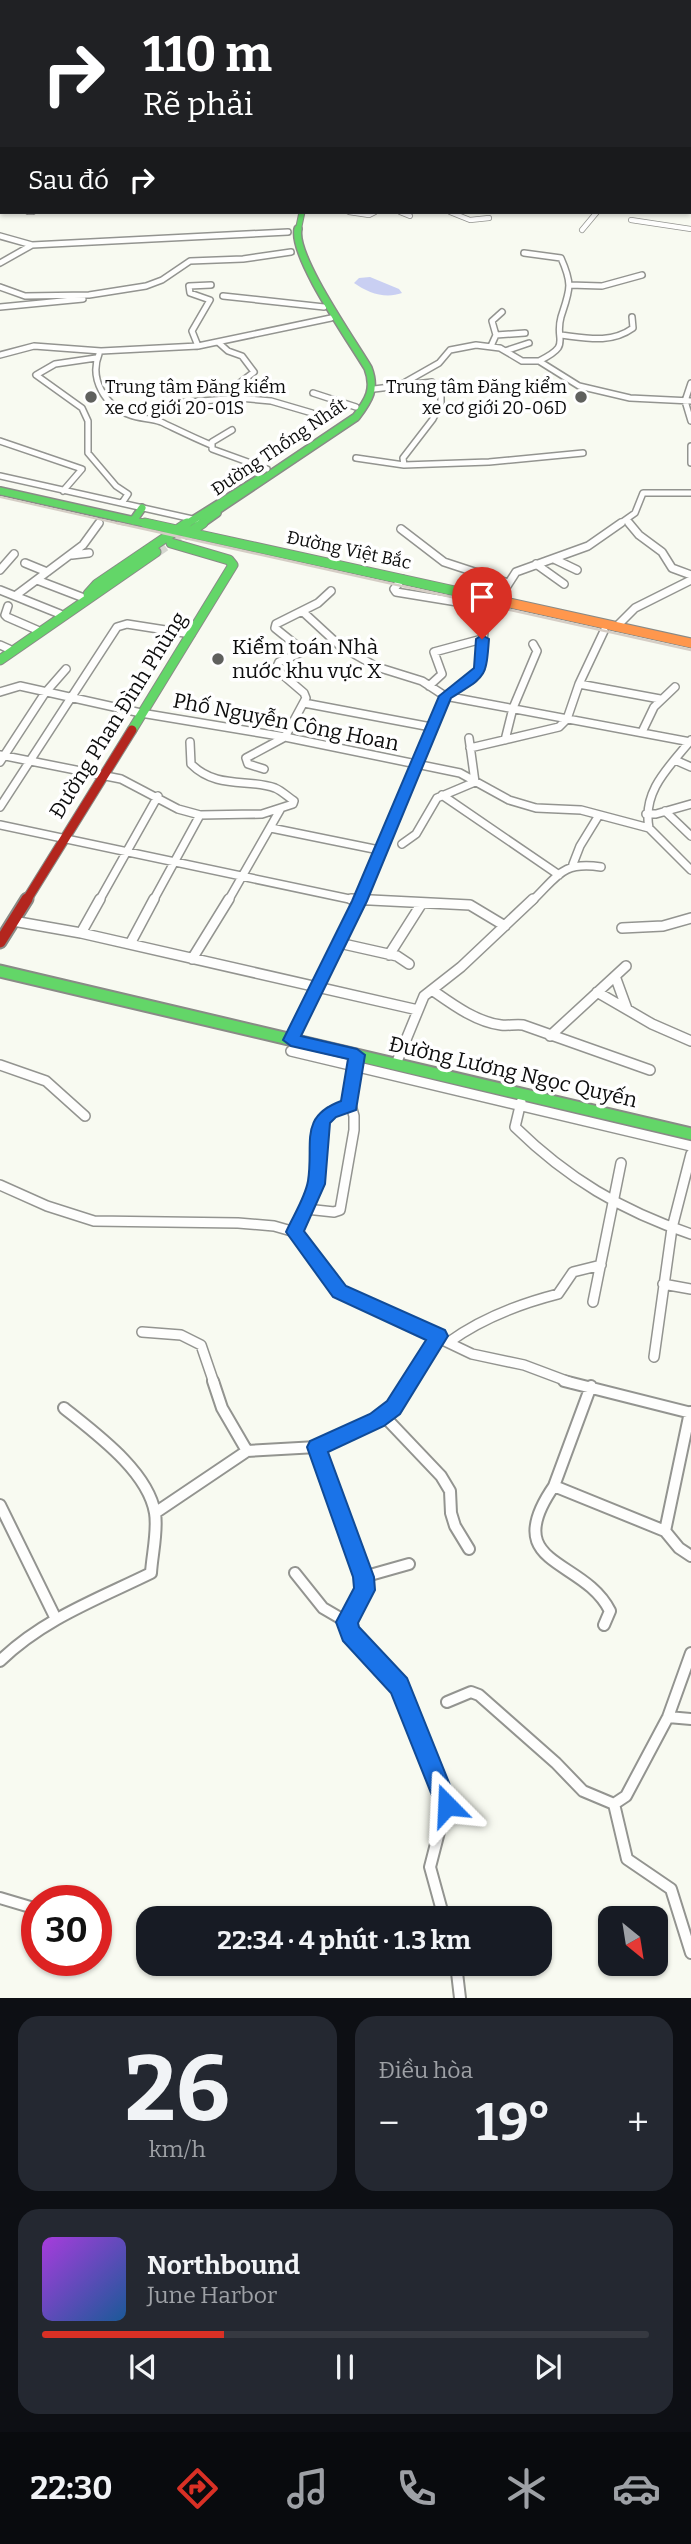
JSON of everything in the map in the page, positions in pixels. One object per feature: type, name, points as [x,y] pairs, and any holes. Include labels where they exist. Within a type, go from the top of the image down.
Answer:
[{"type":"main road","points":[[288,232],[294,214]]},
{"type":"main road","name":"Đường Thống Nhất","points":[[264,476],[357,417],[368,404],[370,389],[299,250],[296,237],[302,214]]},
{"type":"main road","name":"Đường Thống Nhất","points":[[288,232],[292,252],[324,307],[335,318]]},
{"type":"main road","name":"Đường Thống Nhất","points":[[88,596],[264,476],[356,407],[370,389]]},
{"type":"main road","name":"Đường Việt Bắc","points":[[0,491],[691,643]]},
{"type":"main road","points":[[133,521],[142,508]]},
{"type":"main road","name":"Đường Phan Đình Phùng","points":[[0,942],[233,565],[229,560],[167,542]]},
{"type":"main road","points":[[2,652],[153,552]]},
{"type":"main road","points":[[2,652],[88,596]]},
{"type":"main road","name":"Đường Lương Ngọc Quyến","points":[[0,971],[356,1061],[396,1064],[691,1134]]},
{"type":"street","points":[[405,214],[410,216]]},
{"type":"street","points":[[455,214],[470,220],[489,218]]},
{"type":"street","points":[[582,230],[595,214]]},
{"type":"street","points":[[631,220],[691,229]]},
{"type":"street","points":[[0,236],[32,245],[162,236],[288,232]]},
{"type":"street","points":[[0,263],[32,245]]},
{"type":"street","points":[[0,287],[25,296],[91,294],[146,286],[162,280],[190,261],[239,260],[292,252]]},
{"type":"street","points":[[524,253],[562,259],[562,266],[569,276],[567,303],[560,316],[558,351],[539,361]]},
{"type":"street","points":[[569,285],[602,286],[642,275]]},
{"type":"street","points":[[198,346],[192,331],[210,300],[190,293],[189,286],[211,285]]},
{"type":"street","points":[[0,307],[64,303],[86,298],[91,294]]},
{"type":"street","points":[[223,296],[324,307]]},
{"type":"street","points":[[491,346],[496,335],[492,321],[502,312]]},
{"type":"street","points":[[561,335],[604,339],[617,337],[633,328],[635,323],[632,317]]},
{"type":"street","points":[[0,355],[34,346],[101,351],[198,346],[335,318]]},
{"type":"street","points":[[496,335],[525,333]]},
{"type":"street","points":[[219,343],[228,351],[242,356],[254,372],[237,385],[236,398]]},
{"type":"street","points":[[505,351],[529,343]]},
{"type":"street","points":[[396,387],[439,363],[452,349],[471,345],[491,346],[520,360],[539,361],[579,386],[630,398],[688,401]]},
{"type":"street","points":[[101,351],[93,370],[98,384],[125,413],[166,425],[171,430],[211,444]]},
{"type":"street","points":[[96,358],[55,364],[36,375],[84,412],[88,421],[88,453],[116,486],[126,491],[128,494],[122,503]]},
{"type":"street","points":[[370,389],[432,382],[442,397],[437,412],[403,458],[404,465]]},
{"type":"street","points":[[691,383],[688,401],[691,421]]},
{"type":"street","points":[[313,393],[356,407]]},
{"type":"street","points":[[177,403],[236,398],[271,401],[312,413]]},
{"type":"street","points":[[211,444],[233,430]]},
{"type":"street","points":[[0,441],[82,469],[63,491]]},
{"type":"street","points":[[211,444],[217,453],[264,476]]},
{"type":"street","points":[[691,446],[691,462]]},
{"type":"street","points":[[356,458],[383,464],[464,464],[583,453]]},
{"type":"street","points":[[0,476],[201,520]]},
{"type":"street","points":[[498,600],[516,572],[588,546],[635,513],[643,493],[691,493]]},
{"type":"street","points":[[626,520],[639,536],[662,552],[673,568],[691,577]]},
{"type":"street","points":[[15,596],[71,555],[89,538],[99,523]]},
{"type":"street","points":[[401,529],[424,547],[437,553],[444,562],[509,583]]},
{"type":"street","points":[[71,555],[89,553]]},
{"type":"street","points":[[0,570],[14,554]]},
{"type":"street","points":[[554,559],[577,570]]},
{"type":"street","points":[[25,563],[47,572]]},
{"type":"street","points":[[536,564],[564,584]]},
{"type":"street","points":[[616,626],[635,608],[691,577]]},
{"type":"street","points":[[291,1045],[359,901],[445,696],[474,678],[481,668],[482,639],[494,608],[396,592],[394,589],[402,579]]},
{"type":"street","points":[[37,580],[88,596]]},
{"type":"street","points":[[0,590],[60,614]]},
{"type":"street","points":[[264,769],[247,764],[246,758],[285,737],[304,703],[304,693],[276,669],[279,662],[300,653],[301,649],[275,628],[276,624],[303,611],[331,591]]},
{"type":"street","points":[[8,606],[5,615],[7,617],[37,630]]},
{"type":"street","points":[[303,611],[336,644],[377,667],[429,686],[445,696],[691,741],[651,792],[646,814],[649,828],[691,870]]},
{"type":"street","points":[[0,807],[117,627],[122,624],[191,634]]},
{"type":"street","points":[[470,748],[558,729],[567,719],[579,684],[604,631]]},
{"type":"street","points":[[429,686],[442,674],[434,652],[482,639]]},
{"type":"street","points":[[505,740],[513,708],[537,651],[533,644]]},
{"type":"street","points":[[66,668],[45,693],[1,758],[121,779],[178,808],[200,815],[262,814],[290,807],[294,801],[275,788],[228,783],[196,769],[191,764],[190,742]]},
{"type":"street","points":[[579,684],[660,699]]},
{"type":"street","name":"Phố Nguyễn Công Hoan","points":[[0,692],[20,686],[141,713],[285,737],[460,773],[509,800],[536,808],[576,810],[649,828]]},
{"type":"street","points":[[642,732],[646,718],[660,699],[675,687]]},
{"type":"street","points":[[304,703],[432,727]]},
{"type":"street","points":[[402,844],[416,834],[435,800],[475,782],[469,738]]},
{"type":"street","points":[[675,760],[691,766]]},
{"type":"street","points":[[442,795],[559,875]]},
{"type":"street","points":[[81,933],[158,796]]},
{"type":"street","points":[[646,814],[691,804]]},
{"type":"street","points":[[192,959],[244,876],[279,810]]},
{"type":"street","points":[[665,811],[691,836]]},
{"type":"street","points":[[130,944],[200,815]]},
{"type":"street","points":[[396,1064],[424,996],[573,864],[580,846],[599,815]]},
{"type":"street","points":[[0,825],[359,901],[470,905],[505,926]]},
{"type":"street","points":[[271,828],[379,850]]},
{"type":"street","points":[[573,864],[601,867]]},
{"type":"street","points":[[389,955],[422,903]]},
{"type":"street","points":[[622,928],[663,926],[691,918]]},
{"type":"street","points":[[13,921],[81,933],[418,1010]]},
{"type":"street","points":[[339,943],[400,957],[409,964]]},
{"type":"street","points":[[550,1036],[626,966]]},
{"type":"street","points":[[615,976],[628,1010]]},
{"type":"street","points":[[432,990],[466,1012],[485,1020],[501,1025],[522,1024],[622,1063],[650,1070]]},
{"type":"street","points":[[597,992],[691,1041]]},
{"type":"street","points":[[306,1209],[334,1212],[340,1210],[354,1130],[354,1116],[348,1096],[356,1061],[520,1105],[691,1146]]},
{"type":"street","points":[[0,1065],[46,1081],[85,1116]]},
{"type":"street","points":[[524,1093],[515,1125],[563,1172],[613,1205],[691,1234]]},
{"type":"street","points":[[295,1232],[317,1184],[322,1120],[330,1112],[350,1105]]},
{"type":"street","points":[[654,1357],[672,1228],[691,1153]]},
{"type":"street","points":[[593,1302],[621,1163]]},
{"type":"street","points":[[0,1185],[47,1206],[94,1221],[238,1223],[274,1226],[295,1232],[340,1291],[472,1353],[524,1365],[565,1381],[690,1413],[665,1531]]},
{"type":"street","points":[[449,1342],[466,1330],[519,1304],[558,1294],[573,1272],[601,1265]]},
{"type":"street","points":[[663,1284],[691,1289]]},
{"type":"street","points":[[142,1332],[175,1334],[190,1338],[201,1345],[222,1408],[247,1451]]},
{"type":"street","points":[[155,1513],[247,1451],[317,1447],[383,1415],[405,1393],[438,1336]]},
{"type":"street","points":[[591,1386],[554,1486],[541,1505],[533,1530],[534,1536],[553,1564],[594,1587],[607,1601],[610,1611],[604,1625]]},
{"type":"street","points":[[0,1661],[29,1634],[55,1617],[151,1573],[155,1513],[133,1471],[111,1446],[64,1408]]},
{"type":"street","points":[[383,1415],[441,1476],[450,1491],[451,1513],[455,1526],[469,1549]]},
{"type":"street","points":[[317,1447],[363,1577],[364,1590],[347,1622],[351,1633],[399,1686],[447,1801],[430,1867],[441,1906]]},
{"type":"street","points":[[554,1486],[665,1531],[679,1548],[691,1556]]},
{"type":"street","points":[[0,1505],[55,1617]]},
{"type":"street","points":[[363,1577],[409,1564]]},
{"type":"street","points":[[295,1573],[316,1604],[330,1616],[347,1622]]},
{"type":"street","points":[[614,1804],[626,1796],[668,1717],[691,1653]]},
{"type":"street","points":[[447,1702],[471,1692],[479,1695],[556,1763],[583,1791],[614,1804]]},
{"type":"street","points":[[668,1717],[691,1719]]},
{"type":"street","points":[[614,1804],[627,1859],[632,1865],[666,1882],[671,1889],[691,1953]]},
{"type":"street","points":[[0,1898],[21,1904]]},
{"type":"street","points":[[457,1976],[460,1998]]},
{"type":"water","points":[[370,277],[399,289],[402,293],[377,294],[354,283],[359,278]]},
{"type":"tunnel","points":[[156,552],[195,525]]},
{"type":"railway","points":[[0,497],[125,525]]},
{"type":"railway","points":[[117,523],[691,650]]},
{"type":"traffic: fast","points":[[204,519],[356,417],[371,397],[372,379],[368,368],[302,258],[296,237],[302,214]]},
{"type":"traffic: fast","points":[[88,594],[97,584],[221,500],[260,478]]},
{"type":"traffic: fast","points":[[0,491],[505,602]]},
{"type":"traffic: fast","points":[[133,521],[142,508]]},
{"type":"traffic: fast","points":[[187,534],[217,513]]},
{"type":"traffic: fast","points":[[132,730],[233,565],[229,560],[171,543]]},
{"type":"traffic: fast","points":[[0,660],[156,552]]},
{"type":"traffic: fast","points":[[0,971],[691,1134]]},
{"type":"traffic: slow","points":[[505,602],[691,643]]},
{"type":"traffic: jam","points":[[0,942],[132,730]]},
{"type":"place","name":"Trung tâm Đăng kiểm xe cơ giới 20-01S","points":[[91,397]]},
{"type":"place","name":"Trung tâm Đăng kiểm xe cơ giới 20-06D","points":[[581,397]]},
{"type":"place","name":"Kiểm toán Nhà nước khu vực X","points":[[218,659]]},
{"type":"route","points":[[447,1805],[399,1686],[351,1633],[347,1622],[364,1590],[363,1577],[317,1447],[377,1420],[393,1408],[405,1393],[438,1336],[340,1291],[295,1232],[317,1184],[322,1120],[330,1112],[350,1105],[348,1096],[357,1055],[291,1040],[359,901],[445,696],[474,678],[481,668],[482,639]]}]
